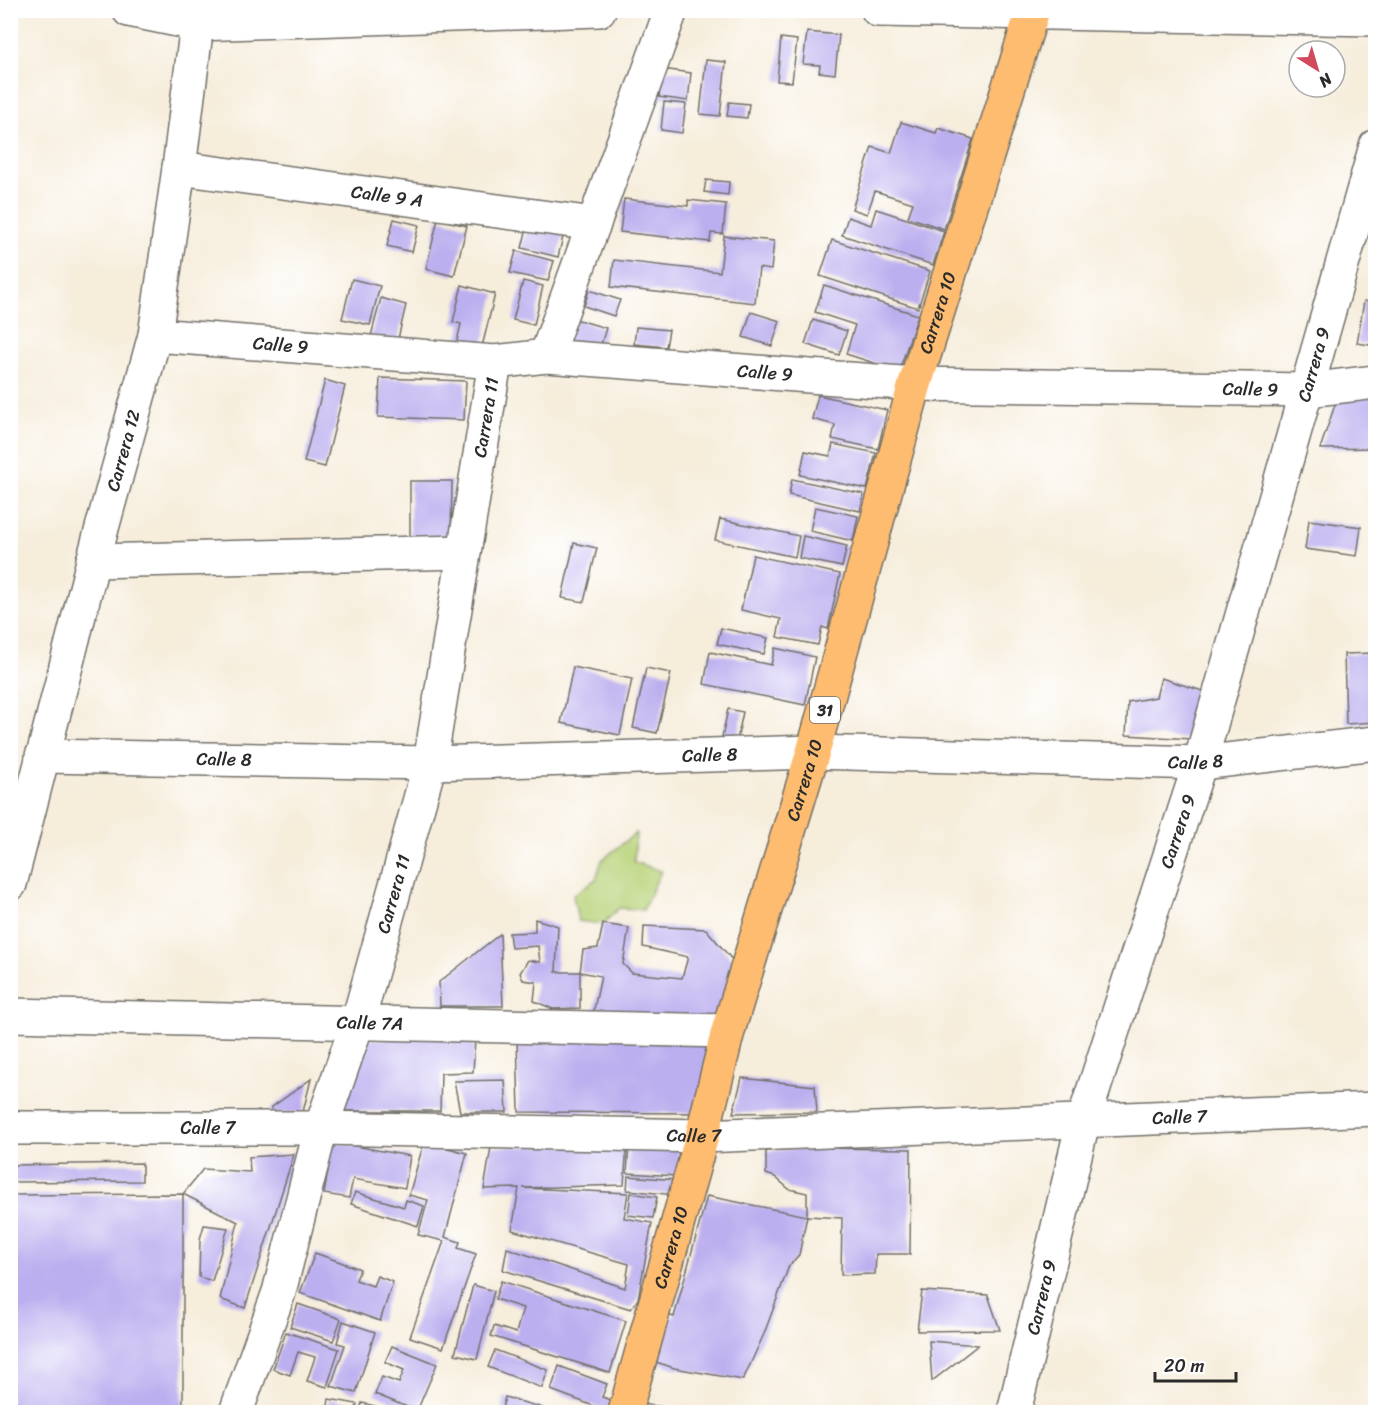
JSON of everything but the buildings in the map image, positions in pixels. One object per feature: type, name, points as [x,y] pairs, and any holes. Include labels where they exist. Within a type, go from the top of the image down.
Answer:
[{"type":"main road","name":"Carrera 10","points":[[625,1413],[702,1136],[728,1031],[813,752],[915,384],[1033,11]]},
{"type":"street","points":[[129,10],[199,17],[599,10]]},
{"type":"street","points":[[546,356],[671,10]]},
{"type":"street","points":[[878,10],[1033,11],[1376,19]]},
{"type":"street","name":"Carrera 12","points":[[10,884],[154,335],[199,17]]},
{"type":"street","name":"Carrera 9","points":[[1014,1413],[1083,1122],[1200,763],[1376,146]]},
{"type":"street","name":"Calle 9 A","points":[[179,168],[594,224]]},
{"type":"street","name":"Calle 9","points":[[154,335],[495,362],[546,356],[915,384],[1306,390],[1376,382]]},
{"type":"street","name":"Carrera 11","points":[[236,1413],[279,1292],[321,1128],[358,1021],[430,763],[495,362]]},
{"type":"street","points":[[93,561],[464,552]]},
{"type":"street","name":"Calle 8","points":[[42,756],[430,763],[813,752],[1200,763],[1376,743]]},
{"type":"street","name":"Calle 7A","points":[[10,1015],[728,1031]]},
{"type":"street","name":"Calle 7","points":[[10,1128],[321,1128],[702,1136],[1376,1109]]},
{"type":"green space","points":[[636,833],[634,862],[661,871],[643,910],[619,908],[603,924],[578,921],[573,895],[596,879],[602,860]]}]
